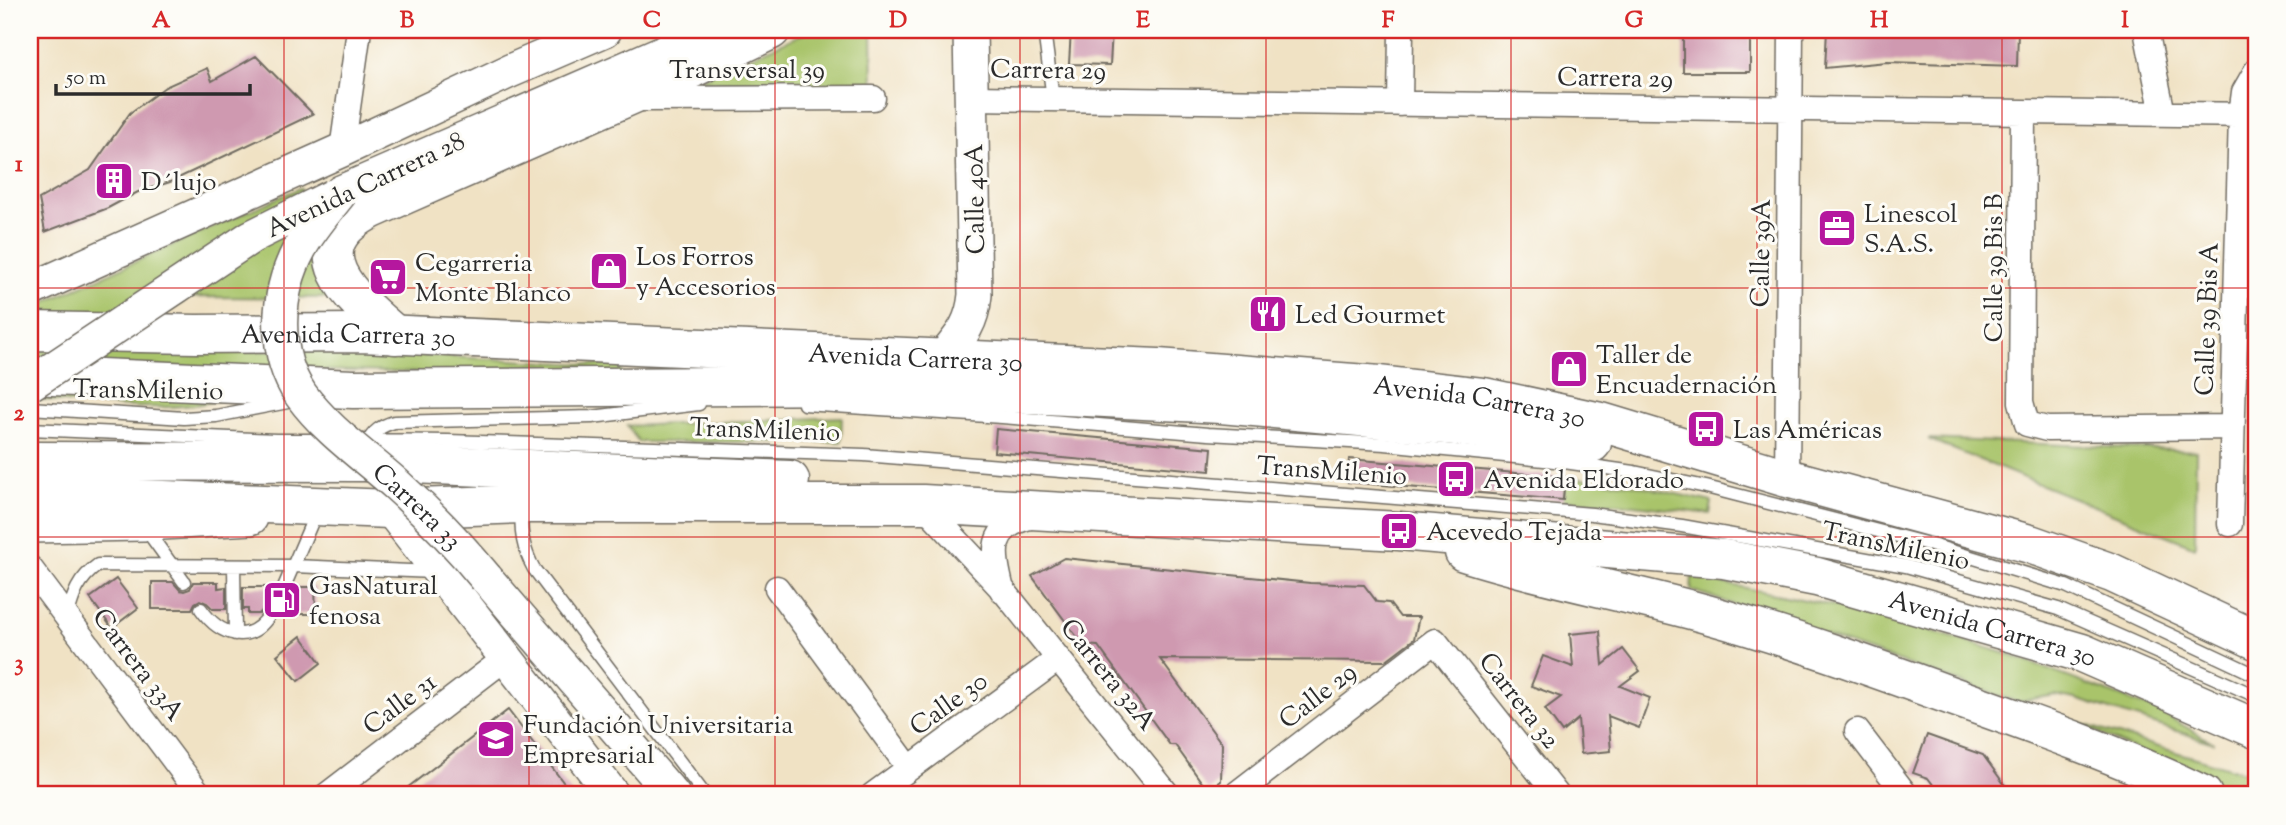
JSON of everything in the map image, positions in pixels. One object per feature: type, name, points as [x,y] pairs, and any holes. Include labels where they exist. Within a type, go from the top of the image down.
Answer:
[{"type":"highway","points":[[395,335],[367,311],[341,281],[335,249],[338,235],[345,226],[372,209],[771,30]]},
{"type":"highway","name":"Avenida Carrera 30","points":[[30,331],[395,335],[1158,368],[1380,385],[1484,397],[1601,422],[1787,478],[2030,544],[2109,588],[2256,640]]},
{"type":"highway","points":[[626,346],[852,385]]},
{"type":"highway","name":"Avenida Carrera 30","points":[[30,375],[353,389],[852,385],[1221,404],[1559,438],[1787,478]]},
{"type":"highway","name":"Avenida Carrera 30","points":[[30,461],[923,504],[1399,531],[1724,559],[1817,577],[2089,639],[2256,729]]},
{"type":"highway","name":"Avenida Carrera 30","points":[[30,497],[374,477],[530,487]]},
{"type":"highway","points":[[1399,531],[1512,567],[1710,615],[1877,669],[2051,731],[2151,770],[2203,795]]},
{"type":"main road","name":"Avenida Carrera 28","points":[[30,290],[605,30]]},
{"type":"main road","name":"Avenida Carrera 28","points":[[30,384],[251,237],[417,157],[684,43],[723,30]]},
{"type":"main road","name":"Calle 40A","points":[[942,359],[964,332],[973,313],[975,295],[970,30]]},
{"type":"main road","name":"Carrera 33","points":[[341,192],[300,247],[291,267],[281,314],[281,340],[285,362],[301,394],[322,418],[435,519],[673,795]]},
{"type":"main road","name":"Carrera 33","points":[[374,477],[440,572],[613,795]]},
{"type":"main road","name":"Avenida Carrera 30","points":[[30,526],[143,524],[315,514],[374,477]]},
{"type":"street","points":[[342,150],[359,30]]},
{"type":"street","points":[[1400,104],[1401,30]]},
{"type":"street","name":"Calle 39A","points":[[1787,478],[1791,30]]},
{"type":"street","points":[[2146,30],[2164,114]]},
{"type":"street","name":"Calle 39 Bis A","points":[[2230,524],[2232,427],[2249,115],[2244,92],[2256,71]]},
{"type":"street","name":"Transversal 39","points":[[620,99],[873,98]]},
{"type":"street","name":"Carrera 29","points":[[972,98],[2249,115]]},
{"type":"street","name":"Calle 39 Bis B","points":[[2024,112],[2021,402],[2027,424],[2046,429],[2232,427]]},
{"type":"street","name":"Carrera 32A","points":[[923,504],[1003,590],[1168,795]]},
{"type":"street","name":"Carrera 32A","points":[[1003,590],[995,561],[997,539],[1002,531],[1021,519],[1055,512]]},
{"type":"street","name":"Carrera 33A","points":[[30,568],[200,795]]},
{"type":"street","points":[[777,588],[909,768]]},
{"type":"street","name":"Carrera 32","points":[[1435,641],[1550,793]]},
{"type":"street","name":"Calle 29","points":[[1235,795],[1435,641]]},
{"type":"street","name":"Calle 31","points":[[327,795],[507,657]]},
{"type":"street","name":"Calle 30","points":[[873,795],[1058,659]]},
{"type":"street","points":[[1857,731],[1906,795]]},
{"type":"lane","points":[[1044,30],[1053,99]]},
{"type":"lane","name":"TransMilenio","points":[[30,408],[184,418],[216,416],[294,401],[713,401],[592,417],[394,422],[381,426],[374,477]]},
{"type":"lane","name":"TransMilenio","points":[[790,403],[1208,434],[1385,444],[1634,472],[1706,487],[1924,543],[2066,586],[2109,588],[2256,675]]},
{"type":"lane","name":"TransMilenio","points":[[30,429],[276,440],[374,477],[448,441],[864,455],[1592,514],[1682,526],[1906,566],[2058,609],[2089,639],[2256,696]]},
{"type":"lane","name":"TransMilenio","points":[[530,487],[558,456],[586,447]]},
{"type":"lane","points":[[530,487],[522,538],[524,551],[534,569],[705,795]]},
{"type":"lane","points":[[284,587],[315,514]]},
{"type":"lane","points":[[143,524],[184,582]]},
{"type":"lane","points":[[67,618],[74,591],[84,575],[98,565],[294,566],[440,572]]},
{"type":"lane","points":[[234,566],[234,634]]},
{"type":"lane","points":[[201,609],[220,630],[234,634],[250,633],[263,625],[270,614]]},
{"type":"green space","points":[[811,30],[872,30],[873,91],[697,81]]},
{"type":"green space","points":[[300,188],[325,231],[336,298],[190,297],[164,315],[30,314],[30,309]]},
{"type":"green space","points":[[30,350],[339,351],[621,366],[622,377],[30,364]]},
{"type":"green space","points":[[71,386],[218,400],[174,407],[150,407],[30,399]]},
{"type":"green space","points":[[842,417],[841,442],[639,442],[627,426]]},
{"type":"green space","points":[[1928,439],[2196,451],[2195,547]]},
{"type":"green space","points":[[1565,477],[1632,484],[1712,502],[1710,514],[1563,500]]},
{"type":"green space","points":[[1692,577],[1874,614],[2001,652],[2158,711],[2214,743],[2076,699],[2054,695],[2017,702],[1691,590]]},
{"type":"green space","points":[[2075,722],[2256,776],[2256,795],[2232,795]]},
{"type":"building","points":[[1071,30],[1112,30],[1110,65],[1069,64]]},
{"type":"building","points":[[1683,30],[1750,30],[1750,72],[1683,72]]},
{"type":"building","points":[[1827,30],[2018,30],[2017,66],[1887,62],[1825,68]]},
{"type":"building","points":[[256,56],[313,114],[170,182],[138,192],[108,208],[45,232],[39,199],[90,170],[130,113],[165,87],[207,68],[212,81]]},
{"type":"building","points":[[996,429],[1212,448],[1210,471],[994,452]]},
{"type":"building","name":"Avenida Eldorado","points":[[1349,459],[1565,477],[1563,500],[1347,482]]},
{"type":"building","points":[[1064,558],[1310,583],[1364,585],[1377,602],[1389,603],[1400,617],[1419,617],[1414,639],[1385,661],[1160,659],[1222,744],[1221,781],[1208,791],[1175,745],[1170,745],[1098,646],[1083,645],[1032,576]]},
{"type":"building","points":[[116,579],[138,608],[112,628],[90,598]]},
{"type":"building","points":[[152,582],[173,582],[184,591],[190,589],[193,582],[218,582],[218,588],[226,587],[226,609],[213,609],[200,600],[192,609],[152,609]]},
{"type":"building","name":"GasNatural fenosa","points":[[243,587],[275,587],[277,593],[284,596],[290,594],[294,587],[315,587],[316,614],[279,614],[271,605],[266,606],[259,614],[248,614],[248,609],[243,609]]},
{"type":"building","points":[[1600,631],[1603,665],[1623,649],[1640,671],[1620,686],[1650,698],[1639,728],[1608,716],[1611,751],[1581,754],[1578,719],[1562,732],[1545,709],[1561,697],[1531,686],[1543,656],[1573,667],[1570,634]]},
{"type":"building","points":[[301,636],[321,663],[298,681],[277,655]]},
{"type":"building","points":[[508,710],[573,795],[398,795]]},
{"type":"building","points":[[1927,735],[1983,755],[2012,795],[1941,795],[1928,778],[1913,773]]},
{"type":"place","name":"D´lujo","points":[[114,181]]},
{"type":"place","name":"Linescol S.A.S.","points":[[1837,228]]},
{"type":"place","name":"Los Forros y Accesorios","points":[[609,271]]},
{"type":"place","name":"Cegarreria Monte Blanco","points":[[388,277]]},
{"type":"place","name":"Led Gourmet","points":[[1268,314]]},
{"type":"place","name":"Taller de Encuadernación","points":[[1569,369]]},
{"type":"place","name":"Las Américas","points":[[1706,429]]},
{"type":"place","name":"Avenida Eldorado","points":[[1456,479]]},
{"type":"place","name":"Acevedo Tejada","points":[[1399,531]]},
{"type":"place","name":"GasNatural fenosa","points":[[282,600]]},
{"type":"place","name":"Fundación Universitaria Empresarial","points":[[496,739]]}]
